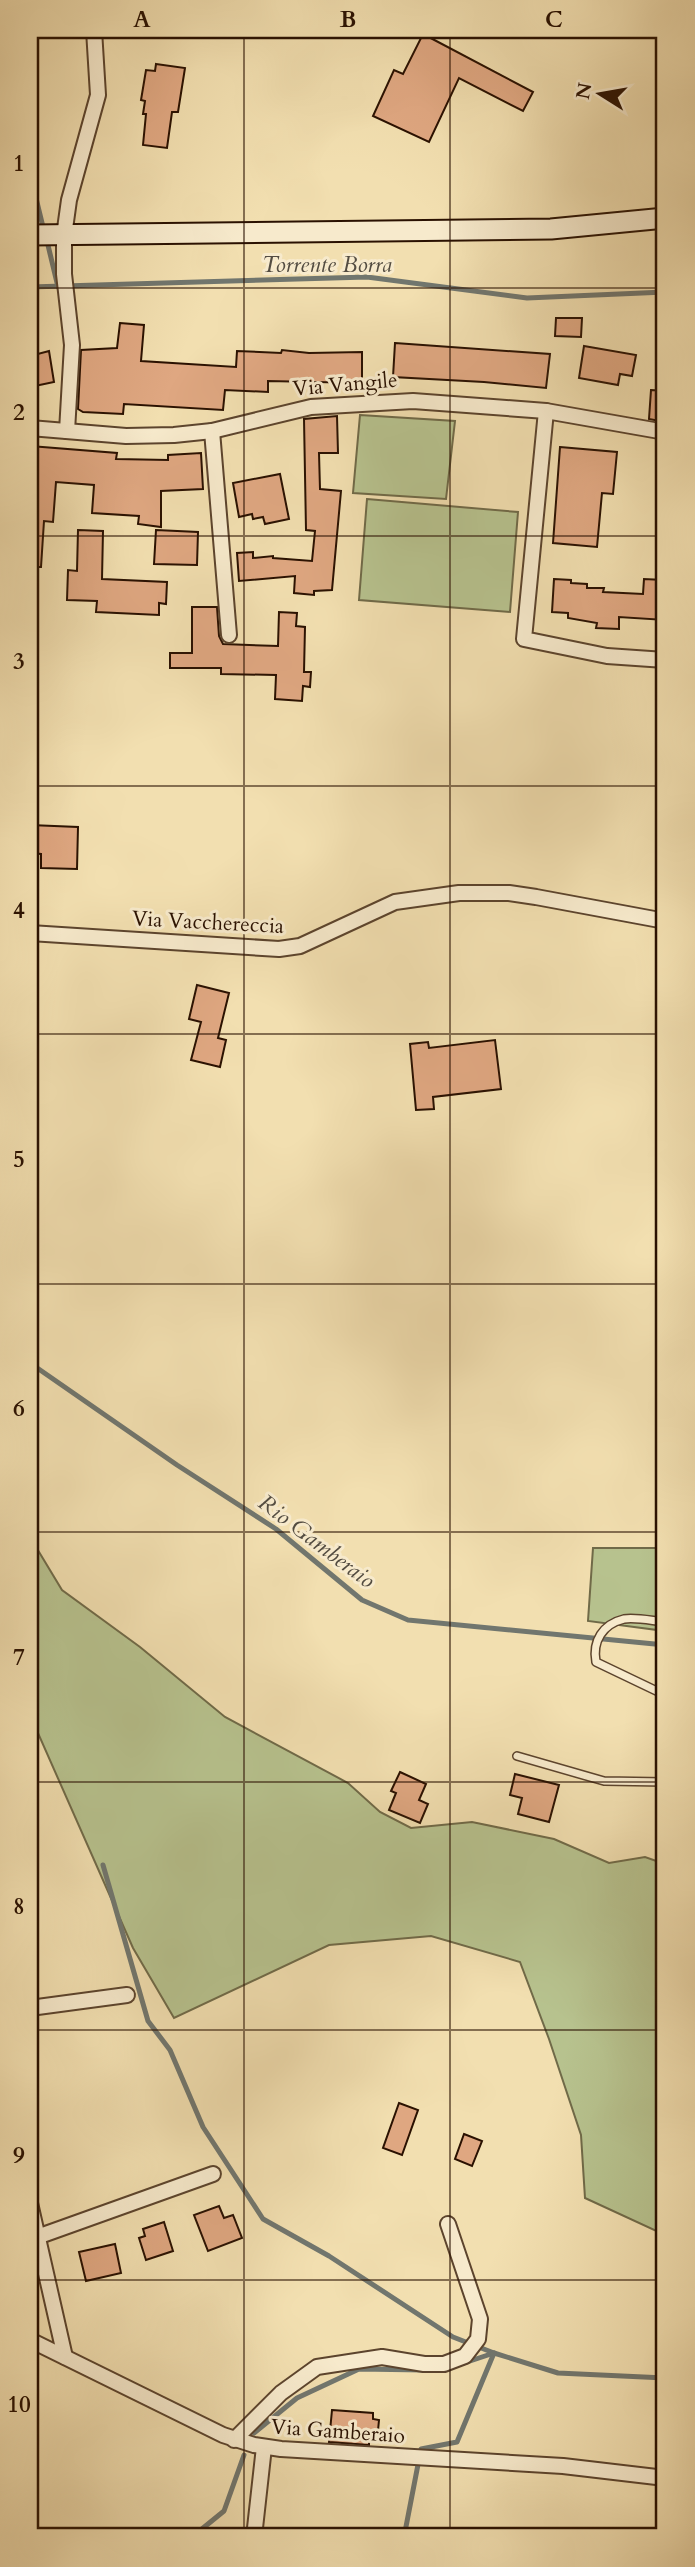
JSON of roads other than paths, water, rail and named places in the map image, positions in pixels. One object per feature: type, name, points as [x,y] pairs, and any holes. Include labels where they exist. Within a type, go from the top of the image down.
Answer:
[{"type":"street","points":[[67,431],[72,345],[64,274],[64,236],[69,200],[98,95],[94,30]]},
{"type":"street","points":[[30,235],[551,229],[665,218]]},
{"type":"street","name":"Via Vangile","points":[[30,428],[149,436],[212,431],[311,407],[413,401],[546,411],[665,432]]},
{"type":"street","points":[[546,411],[524,639],[607,656],[665,660]]},
{"type":"street","points":[[212,431],[229,635]]},
{"type":"street","name":"Via Vacchereccia","points":[[30,933],[279,948],[300,946],[395,902],[460,893],[500,893],[536,897],[665,921]]},
{"type":"street","points":[[30,2008],[127,1995]]},
{"type":"street","points":[[37,2237],[213,2174]]},
{"type":"street","points":[[30,2203],[65,2357]]},
{"type":"street","points":[[234,2440],[281,2393],[317,2367],[382,2357],[424,2364],[444,2364],[465,2356],[478,2339],[480,2319],[448,2224]]},
{"type":"street","name":"Via Gamberaio","points":[[30,2340],[234,2440],[264,2447],[563,2466],[665,2478]]},
{"type":"street","points":[[254,2537],[264,2447]]},
{"type":"lane","points":[[665,1622],[625,1619],[603,1629],[593,1648],[596,1662],[665,1695]]},
{"type":"lane","points":[[517,1756],[604,1781],[665,1782]]},
{"type":"waterway","points":[[30,188],[36,198],[44,231]]},
{"type":"waterway","points":[[47,241],[58,287]]},
{"type":"waterway","name":"Torrente Borra","points":[[30,287],[367,277],[527,298],[665,292]]},
{"type":"waterway","name":"Rio Gamberaio","points":[[30,1363],[177,1465],[276,1529],[362,1600],[408,1620],[665,1645]]},
{"type":"waterway","points":[[103,1865],[148,2021],[170,2050],[203,2127],[263,2219],[329,2256],[453,2337],[558,2373],[665,2378]]},
{"type":"waterway","points":[[464,2363],[494,2353]]},
{"type":"waterway","points":[[404,2537],[421,2449],[457,2442],[494,2353]]},
{"type":"waterway","points":[[254,2433],[297,2398],[359,2369],[424,2370]]},
{"type":"waterway","points":[[192,2537],[224,2511],[244,2455]]}]
